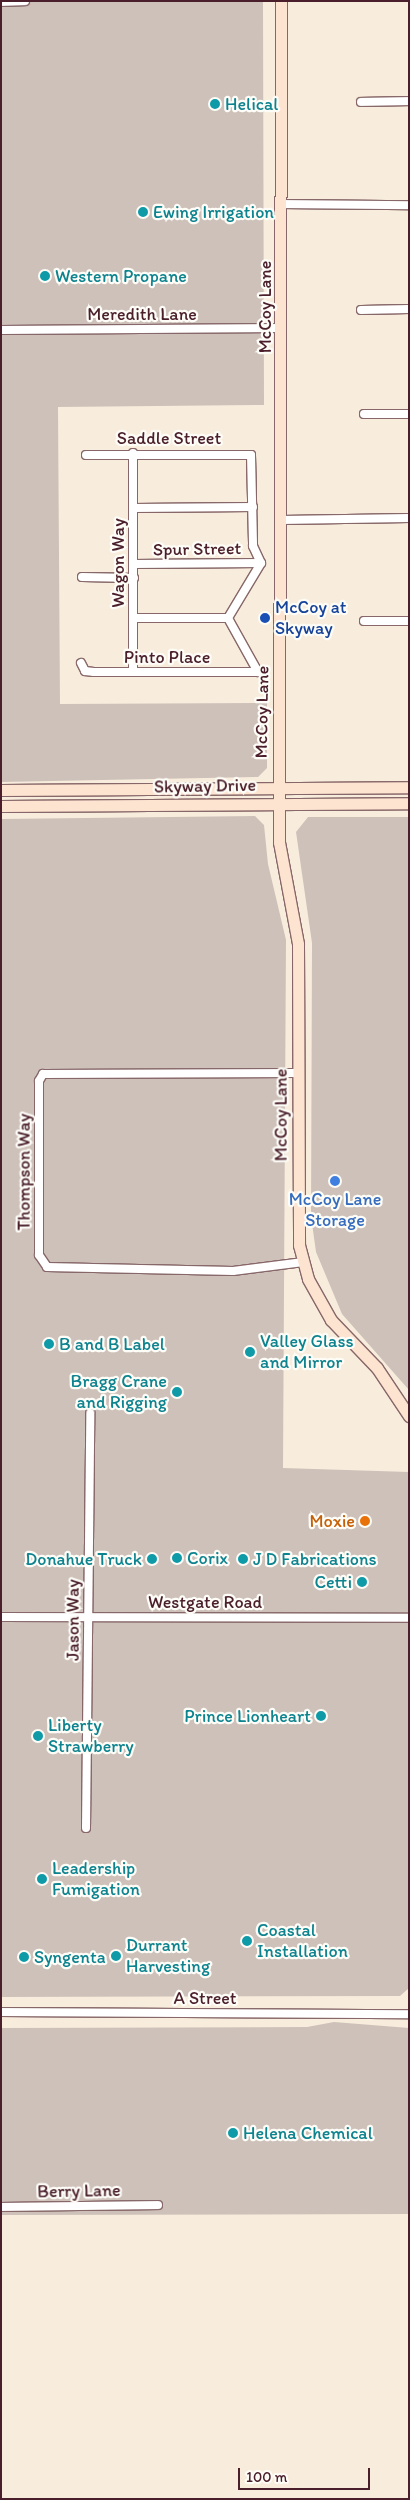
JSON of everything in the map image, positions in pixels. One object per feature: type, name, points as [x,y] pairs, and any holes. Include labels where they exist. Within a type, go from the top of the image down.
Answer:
[{"type":"street","points":[[1,2],[25,1]]},
{"type":"street","name":"McCoy Lane","points":[[281,1],[283,204],[282,520],[278,803],[282,866],[297,917],[298,1222],[303,1262],[331,1320],[377,1368],[409,1416]]},
{"type":"street","points":[[360,102],[409,101]]},
{"type":"street","points":[[283,204],[409,205]]},
{"type":"street","points":[[361,310],[409,309]]},
{"type":"street","name":"Meredith Lane","points":[[1,330],[282,328]]},
{"type":"street","points":[[364,414],[409,414]]},
{"type":"street","name":"Saddle Street","points":[[86,456],[133,453],[251,455],[253,506]]},
{"type":"street","name":"Wagon Way","points":[[133,453],[133,672]]},
{"type":"street","points":[[133,618],[228,618],[261,563],[254,552],[253,506],[134,508]]},
{"type":"street","points":[[282,520],[409,518]]},
{"type":"street","name":"Spur Street","points":[[134,564],[261,563]]},
{"type":"street","name":"Spur Street","points":[[82,577],[134,578]]},
{"type":"street","name":"Pinto Place","points":[[81,663],[89,672],[258,672],[228,618]]},
{"type":"street","points":[[364,621],[409,621]]},
{"type":"street","name":"Skyway Drive","points":[[1,790],[409,787]]},
{"type":"street","name":"Skyway Drive","points":[[1,806],[409,802]]},
{"type":"street","name":"Thompson Way","points":[[298,1073],[43,1074],[39,1081],[39,1256],[47,1267],[233,1271],[303,1262]]},
{"type":"street","name":"Jason Way","points":[[86,1828],[90,1413]]},
{"type":"street","name":"Westgate Road","points":[[1,1617],[409,1618]]},
{"type":"street","name":"A Street","points":[[1,2012],[409,2014]]},
{"type":"street","name":"Berry Lane","points":[[1,2207],[158,2205]]},
{"type":"shaded area","points":[[1,1],[263,1],[264,405],[58,407],[60,704],[267,703],[267,768],[258,777],[1,782]]},
{"type":"shaded area","points":[[255,816],[264,825],[268,864],[286,940],[283,1468],[409,1472],[409,1988],[400,1996],[1,1997],[1,819]]},
{"type":"shaded area","points":[[308,817],[409,817],[409,1390],[342,1314],[316,1252],[311,1216],[312,943],[296,832]]},
{"type":"shaded area","points":[[334,2022],[409,2028],[409,2214],[1,2215],[1,2028],[307,2027]]},
{"type":"place","name":"Helical","points":[[215,104]]},
{"type":"place","name":"Ewing Irrigation","points":[[143,212]]},
{"type":"place","name":"Western Propane","points":[[45,276]]},
{"type":"place","name":"McCoy at Skyway","points":[[265,618]]},
{"type":"place","name":"McCoy Lane Storage","points":[[335,1181]]},
{"type":"place","name":"B and B Label","points":[[49,1344]]},
{"type":"place","name":"Valley Glass and Mirror","points":[[250,1352]]},
{"type":"place","name":"Bragg Crane and Rigging","points":[[177,1392]]},
{"type":"place","name":"Moxie","points":[[365,1521]]},
{"type":"place","name":"Corix","points":[[177,1558]]},
{"type":"place","name":"Donahue Truck","points":[[152,1559]]},
{"type":"place","name":"J D Fabrications","points":[[243,1559]]},
{"type":"place","name":"Cetti","points":[[362,1582]]},
{"type":"place","name":"Prince Lionheart","points":[[321,1716]]},
{"type":"place","name":"Liberty Strawberry","points":[[38,1736]]},
{"type":"place","name":"Leadership Fumigation","points":[[42,1879]]},
{"type":"place","name":"Coastal Installation","points":[[247,1941]]},
{"type":"place","name":"Durrant Harvesting","points":[[116,1956]]},
{"type":"place","name":"Syngenta","points":[[24,1957]]},
{"type":"place","name":"Helena Chemical","points":[[233,2133]]}]
